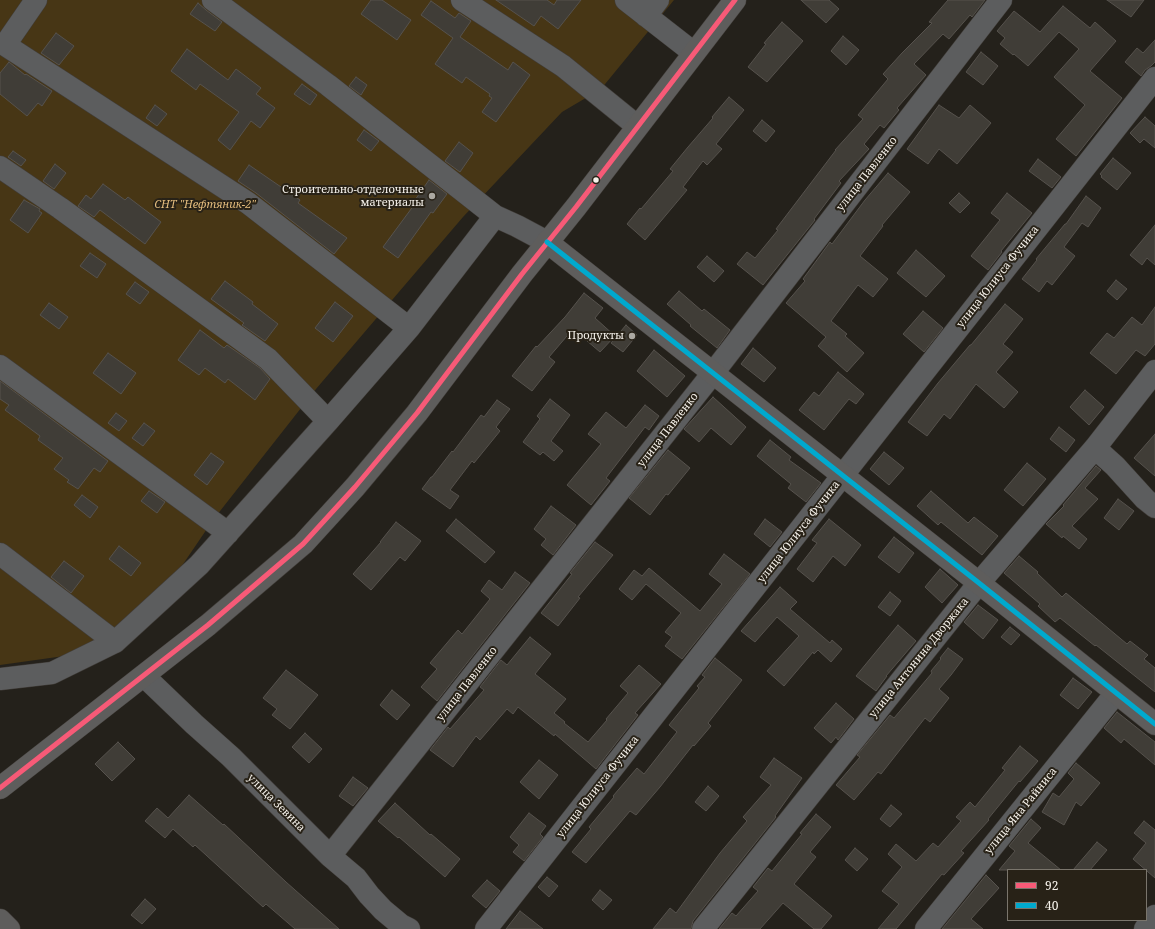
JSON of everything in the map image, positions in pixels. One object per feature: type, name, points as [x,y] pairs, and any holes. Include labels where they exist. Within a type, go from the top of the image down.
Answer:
[{"type":"main road","points":[[0,788],[208,625],[303,544],[355,487],[417,413],[547,242],[576,207],[735,0]]},
{"type":"main road","points":[[547,242],[1116,693],[1154,720]]},
{"type":"main road","points":[[0,920],[9,929]]},
{"type":"street","points":[[36,0],[4,45],[248,203],[409,328]]},
{"type":"street","points":[[213,0],[328,85],[495,216],[547,242]]},
{"type":"street","points":[[462,0],[563,66],[637,126]]},
{"type":"street","points":[[626,0],[652,8],[694,53]]},
{"type":"street","name":"улица Павленко","points":[[330,856],[714,373],[1002,0]]},
{"type":"street","name":"улица Юлиуса Фучика","points":[[486,929],[844,476],[879,428],[1155,78]]},
{"type":"street","points":[[0,167],[268,359],[328,421]]},
{"type":"street","points":[[0,679],[52,673],[116,642],[199,565],[409,328],[495,216]]},
{"type":"street","points":[[0,366],[228,533]]},
{"type":"street","name":"улица Антонина Дворжака","points":[[703,929],[979,583],[1095,448],[1155,371]]},
{"type":"street","points":[[1095,448],[1115,466],[1145,499],[1155,507]]},
{"type":"street","points":[[0,554],[116,642]]},
{"type":"street","name":"улица Зевина","points":[[144,676],[231,758],[330,856],[356,878],[383,910],[409,929]]},
{"type":"street","name":"улица Яна Райниса","points":[[926,929],[1116,693]]},
{"type":"street","points":[[1145,929],[1155,916]]},
{"type":"green space","name":"СНТ \"Нефтяник-2\"","points":[[0,0],[674,0],[601,89],[562,112],[463,217],[316,389],[213,520],[156,604],[100,651],[0,665]]},
{"type":"building","points":[[371,0],[382,0],[411,20],[397,40],[361,14]]},
{"type":"building","points":[[496,0],[547,0],[554,5],[557,0],[581,0],[558,29],[541,16],[534,26]]},
{"type":"building","points":[[801,0],[829,0],[839,9],[826,23]]},
{"type":"building","points":[[948,0],[985,0],[972,17],[970,15],[949,39],[943,34],[914,64],[926,75],[897,108],[899,110],[884,128],[880,125],[864,144],[869,149],[839,181],[841,183],[814,219],[815,220],[763,285],[737,264],[747,252],[755,258],[778,230],[776,229],[835,150],[863,119],[858,115],[888,79],[883,74],[932,23],[929,22]]},
{"type":"building","points":[[1107,0],[1144,0],[1131,17]]},
{"type":"building","points":[[431,1],[455,18],[459,13],[471,21],[460,37],[508,70],[513,62],[530,75],[496,122],[482,112],[492,98],[489,96],[490,94],[466,77],[462,83],[435,64],[453,38],[421,15]]},
{"type":"building","points":[[198,3],[222,22],[215,31],[190,14]]},
{"type":"building","points":[[1063,6],[1090,28],[1095,22],[1116,41],[1090,71],[1122,98],[1076,156],[1056,139],[1085,105],[1054,77],[1079,49],[1059,32],[1028,66],[1000,44],[1005,38],[997,31],[1014,11],[1040,32]]},
{"type":"building","points":[[782,22],[803,41],[767,82],[748,67],[766,44],[764,43]]},
{"type":"building","points":[[56,33],[74,46],[59,65],[41,53]]},
{"type":"building","points":[[843,36],[859,50],[846,65],[831,51]]},
{"type":"building","points":[[1155,40],[1155,62],[1145,70],[1141,76],[1125,62],[1137,48],[1143,53]]},
{"type":"building","points":[[187,49],[228,80],[236,69],[261,88],[256,94],[275,108],[260,128],[251,121],[230,150],[218,140],[239,112],[200,84],[196,90],[171,71]]},
{"type":"building","points":[[981,52],[998,66],[983,85],[966,72]]},
{"type":"building","points":[[9,62],[25,75],[26,74],[52,91],[42,106],[38,103],[27,116],[0,94],[0,73]]},
{"type":"building","points":[[356,77],[367,85],[361,95],[349,86]]},
{"type":"building","points":[[302,84],[317,95],[310,105],[294,94]]},
{"type":"building","points":[[729,97],[744,110],[716,144],[722,149],[707,165],[703,161],[683,187],[687,190],[645,240],[627,224],[673,171],[670,169]]},
{"type":"building","points":[[155,105],[167,114],[157,126],[146,118]]},
{"type":"building","points":[[939,105],[959,118],[970,105],[991,123],[957,164],[939,149],[928,164],[907,149]]},
{"type":"building","points":[[1145,117],[1155,126],[1155,148],[1144,139],[1140,143],[1130,133]]},
{"type":"building","points":[[762,120],[775,131],[766,142],[753,131]]},
{"type":"building","points":[[364,130],[379,141],[371,151],[357,140]]},
{"type":"building","points":[[459,142],[473,153],[460,172],[445,161]]},
{"type":"building","points":[[13,151],[26,160],[21,166],[8,157]]},
{"type":"building","points":[[1113,158],[1131,173],[1117,190],[1101,177],[1102,176],[1100,174]]},
{"type":"building","points":[[1038,159],[1061,177],[1052,188],[1029,171]]},
{"type":"building","points":[[55,164],[66,173],[54,189],[43,181]]},
{"type":"building","points":[[249,165],[300,200],[298,203],[347,238],[334,254],[256,193],[238,181]]},
{"type":"building","points":[[888,173],[910,192],[882,225],[883,226],[860,256],[888,279],[873,297],[858,285],[831,321],[847,334],[845,336],[864,353],[847,372],[818,346],[826,337],[786,303],[805,281],[803,279],[830,242],[832,244],[865,200]]},
{"type":"building","points":[[429,180],[447,194],[433,213],[431,212],[398,258],[383,247],[417,201],[415,200]]},
{"type":"building","points":[[103,184],[125,200],[128,197],[161,222],[145,244],[100,210],[94,217],[78,206],[86,195],[91,199]]},
{"type":"building","points":[[959,193],[970,203],[960,213],[949,203]]},
{"type":"building","points":[[1007,193],[1032,213],[1001,251],[1002,252],[988,270],[971,256],[1000,220],[991,213]]},
{"type":"building","points":[[1086,196],[1101,208],[1088,227],[1082,223],[1064,247],[1075,256],[1052,285],[1047,281],[1039,292],[1022,279],[1037,260],[1036,259],[1066,224]]},
{"type":"building","points":[[24,200],[40,209],[39,211],[42,213],[28,233],[10,220]]},
{"type":"building","points":[[1155,225],[1155,265],[1147,258],[1142,265],[1130,255]]},
{"type":"building","points":[[916,250],[945,276],[926,297],[897,273]]},
{"type":"building","points":[[90,253],[106,264],[97,278],[80,266]]},
{"type":"building","points":[[707,256],[724,271],[714,282],[697,267]]},
{"type":"building","points":[[1116,280],[1127,289],[1117,300],[1107,291]]},
{"type":"building","points":[[225,281],[253,302],[252,304],[278,324],[265,341],[242,325],[244,323],[211,299]]},
{"type":"building","points":[[135,282],[149,292],[140,304],[126,294]]},
{"type":"building","points":[[679,291],[702,311],[704,309],[730,330],[717,348],[690,326],[691,325],[667,304]]},
{"type":"building","points":[[584,293],[603,308],[595,318],[615,336],[600,352],[573,329],[549,357],[555,362],[532,391],[512,376],[536,346],[537,347],[565,317]]},
{"type":"building","points":[[335,302],[353,316],[333,342],[315,328]]},
{"type":"building","points":[[49,303],[68,317],[59,329],[40,315]]},
{"type":"building","points":[[1005,304],[1023,319],[1003,344],[1013,352],[996,372],[1018,392],[1004,408],[976,384],[950,419],[944,414],[927,436],[908,422],[938,383]]},
{"type":"building","points":[[1155,307],[1155,344],[1145,356],[1136,350],[1116,374],[1090,353],[1107,333],[1114,338],[1132,317],[1142,325]]},
{"type":"building","points":[[923,311],[943,328],[924,352],[903,334]]},
{"type":"building","points":[[626,325],[637,335],[623,352],[611,343]]},
{"type":"building","points":[[200,330],[224,348],[227,345],[260,368],[270,379],[255,400],[228,379],[225,383],[205,368],[199,375],[178,360]]},
{"type":"building","points":[[753,348],[776,368],[764,382],[741,364]]},
{"type":"building","points":[[654,350],[685,376],[667,397],[637,371]]},
{"type":"building","points":[[108,353],[136,373],[121,394],[93,373]]},
{"type":"building","points":[[838,372],[864,394],[856,404],[849,399],[824,430],[799,410],[814,392],[819,396]]},
{"type":"building","points":[[0,381],[108,461],[100,472],[94,468],[78,489],[67,482],[69,480],[54,469],[63,458],[38,440],[40,436],[5,410],[9,405],[0,399]]},
{"type":"building","points":[[1085,390],[1104,407],[1089,425],[1070,407]]},
{"type":"building","points":[[713,397],[746,427],[731,445],[711,428],[699,442],[684,429]]},
{"type":"building","points":[[550,399],[570,415],[551,441],[563,451],[554,461],[543,452],[540,455],[523,442],[540,419],[537,416]]},
{"type":"building","points":[[497,400],[510,409],[496,427],[500,431],[474,463],[472,461],[450,490],[459,496],[450,509],[422,489],[481,415],[484,417]]},
{"type":"building","points":[[645,405],[659,416],[649,430],[645,427],[606,478],[610,481],[591,505],[567,485],[601,444],[588,434],[606,412],[626,428]]},
{"type":"building","points":[[116,413],[127,421],[119,431],[108,423]]},
{"type":"building","points":[[144,423],[155,431],[143,446],[132,438]]},
{"type":"building","points":[[1059,427],[1075,440],[1066,452],[1050,439]]},
{"type":"building","points":[[1155,434],[1155,476],[1134,458]]},
{"type":"building","points":[[770,440],[791,457],[789,460],[821,483],[806,502],[788,488],[791,484],[757,456]]},
{"type":"building","points":[[668,450],[690,468],[668,495],[666,494],[650,515],[629,498]]},
{"type":"building","points":[[884,452],[904,468],[889,485],[870,469]]},
{"type":"building","points":[[211,453],[224,462],[207,485],[194,475]]},
{"type":"building","points":[[1027,463],[1046,479],[1023,506],[1004,490]]},
{"type":"building","points":[[1096,466],[1101,470],[1085,488],[1098,499],[1072,526],[1087,539],[1079,549],[1063,536],[1062,538],[1046,524],[1064,506],[1063,505]]},
{"type":"building","points":[[149,491],[165,502],[157,513],[141,501]]},
{"type":"building","points":[[931,491],[968,523],[974,517],[998,536],[982,555],[941,522],[938,525],[917,506]]},
{"type":"building","points":[[82,495],[98,507],[90,518],[74,505]]},
{"type":"building","points":[[1118,499],[1134,511],[1119,530],[1104,518]]},
{"type":"building","points":[[551,506],[576,525],[553,555],[541,545],[546,539],[534,529]]},
{"type":"building","points":[[456,519],[495,552],[485,563],[446,531]]},
{"type":"building","points":[[765,519],[782,532],[770,547],[754,534]]},
{"type":"building","points":[[829,519],[861,545],[845,566],[833,556],[813,582],[797,569],[817,543],[812,540]]},
{"type":"building","points":[[396,522],[421,541],[405,561],[400,557],[371,590],[353,574]]},
{"type":"building","points":[[894,537],[914,553],[899,573],[878,557]]},
{"type":"building","points":[[595,542],[613,555],[578,597],[580,598],[558,626],[541,613]]},
{"type":"building","points":[[119,546],[141,563],[131,576],[109,559]]},
{"type":"building","points":[[724,554],[750,574],[682,659],[665,646],[672,637],[665,632],[681,613],[646,584],[632,600],[619,589],[634,570],[642,576],[649,568],[700,611],[722,584],[709,574]]},
{"type":"building","points":[[1019,556],[1038,572],[1037,573],[1062,597],[1066,593],[1127,644],[1130,641],[1148,655],[1144,659],[1155,668],[1155,692],[1060,618],[1055,622],[1038,606],[1040,604],[1004,573]]},
{"type":"building","points":[[64,561],[84,576],[71,593],[51,577]]},
{"type":"building","points":[[940,569],[958,585],[942,603],[925,587]]},
{"type":"building","points":[[515,572],[530,583],[437,701],[421,687],[437,669],[430,663],[458,630],[462,634],[490,599],[481,591],[489,580],[502,590]]},
{"type":"building","points":[[780,587],[797,602],[790,609],[830,643],[832,640],[842,649],[831,662],[818,650],[814,654],[813,652],[784,686],[767,671],[799,636],[777,617],[755,642],[741,631]]},
{"type":"building","points":[[890,592],[901,601],[890,616],[878,607]]},
{"type":"building","points":[[978,605],[998,620],[983,639],[964,622]]},
{"type":"building","points":[[898,625],[916,641],[886,676],[876,691],[856,676]]},
{"type":"building","points":[[1010,627],[1020,635],[1011,645],[1001,637]]},
{"type":"building","points":[[530,637],[551,654],[535,674],[566,699],[554,713],[588,742],[628,693],[620,686],[639,665],[661,684],[635,713],[638,715],[596,769],[555,734],[554,736],[518,707],[513,714],[507,709],[480,740],[476,736],[453,767],[430,750],[448,727],[450,729],[484,690],[480,687],[501,660],[507,665]]},
{"type":"building","points":[[948,648],[963,659],[939,689],[949,698],[930,722],[925,718],[881,774],[878,772],[854,800],[836,785],[860,757],[857,755],[890,715],[894,718],[932,673],[931,671]]},
{"type":"building","points":[[715,658],[742,680],[708,723],[711,726],[694,746],[693,745],[660,787],[636,815],[630,811],[586,863],[572,852],[591,829],[589,827],[637,768],[644,774],[677,732],[669,725],[699,688],[697,686],[705,677],[702,675]]},
{"type":"building","points":[[286,670],[318,695],[290,729],[272,715],[277,709],[263,698]]},
{"type":"building","points":[[1073,678],[1092,692],[1078,709],[1060,695]]},
{"type":"building","points":[[392,690],[410,705],[397,720],[380,705]]},
{"type":"building","points":[[836,703],[854,719],[838,740],[836,737],[831,743],[814,728]]},
{"type":"building","points":[[1117,712],[1155,742],[1155,765],[1124,739],[1121,743],[1104,728]]},
{"type":"building","points":[[305,733],[322,749],[309,763],[292,747]]},
{"type":"building","points":[[118,742],[135,759],[112,781],[95,764]]},
{"type":"building","points":[[1020,746],[1038,761],[1020,782],[1019,781],[988,819],[989,820],[961,851],[964,853],[944,875],[942,874],[896,929],[878,929],[899,904],[882,891],[902,867],[888,854],[896,844],[916,861],[933,843],[938,847],[961,821],[956,817],[970,802],[975,807],[1005,770],[1002,768]]},
{"type":"building","points":[[774,758],[802,778],[775,816],[776,817],[693,921],[691,929],[653,929],[670,908],[676,913],[720,853],[747,821],[743,817],[771,785],[760,777]]},
{"type":"building","points":[[539,760],[558,775],[539,799],[520,782]]},
{"type":"building","points":[[1076,763],[1100,783],[1081,806],[1076,802],[1064,825],[1042,812],[1053,793],[1059,797],[1074,779],[1068,773]]},
{"type":"building","points":[[353,777],[368,788],[353,806],[339,796]]},
{"type":"building","points":[[708,786],[719,796],[706,811],[695,802]]},
{"type":"building","points":[[189,795],[223,825],[224,824],[339,929],[295,929],[266,904],[263,907],[195,845],[193,847],[173,829],[165,838],[145,821],[157,808],[168,818]]},
{"type":"building","points":[[395,803],[430,835],[431,834],[460,859],[445,877],[378,821]]},
{"type":"building","points":[[891,805],[902,814],[890,827],[880,819]]},
{"type":"building","points":[[529,813],[546,826],[540,834],[543,837],[524,861],[513,852],[519,845],[510,837]]},
{"type":"building","points":[[816,814],[831,827],[810,852],[816,857],[794,884],[832,916],[821,929],[814,929],[783,903],[760,929],[719,929],[732,913],[736,916],[758,891],[753,887],[768,868],[772,871]]},
{"type":"building","points":[[1031,819],[1041,828],[1028,843],[1060,869],[999,870],[1015,851],[1009,846]]},
{"type":"building","points":[[1144,821],[1155,830],[1155,878],[1147,871],[1147,869],[1145,869],[1133,859],[1146,843],[1134,833]]},
{"type":"building","points":[[1097,842],[1107,850],[1091,869],[1074,869]]},
{"type":"building","points":[[855,848],[868,859],[857,871],[845,860]]},
{"type":"building","points":[[986,875],[999,888],[971,919],[983,929],[942,929]]},
{"type":"building","points":[[547,877],[558,886],[549,897],[538,887]]},
{"type":"building","points":[[487,880],[500,891],[486,908],[472,896]]},
{"type":"building","points":[[600,890],[612,900],[603,910],[592,900]]},
{"type":"building","points":[[145,899],[156,909],[142,924],[131,915]]},
{"type":"building","points":[[520,911],[543,929],[506,929]]},
{"type":"transit line","name":"92","points":[[0,788],[208,625],[303,544],[355,487],[417,413],[522,274],[576,207],[735,0]]},
{"type":"transit line","name":"40","points":[[547,242],[1155,724]]},
{"type":"place","name":"Строительно-отделочные материалы","points":[[432,196]]},
{"type":"place","name":"Продукты","points":[[632,336]]}]
